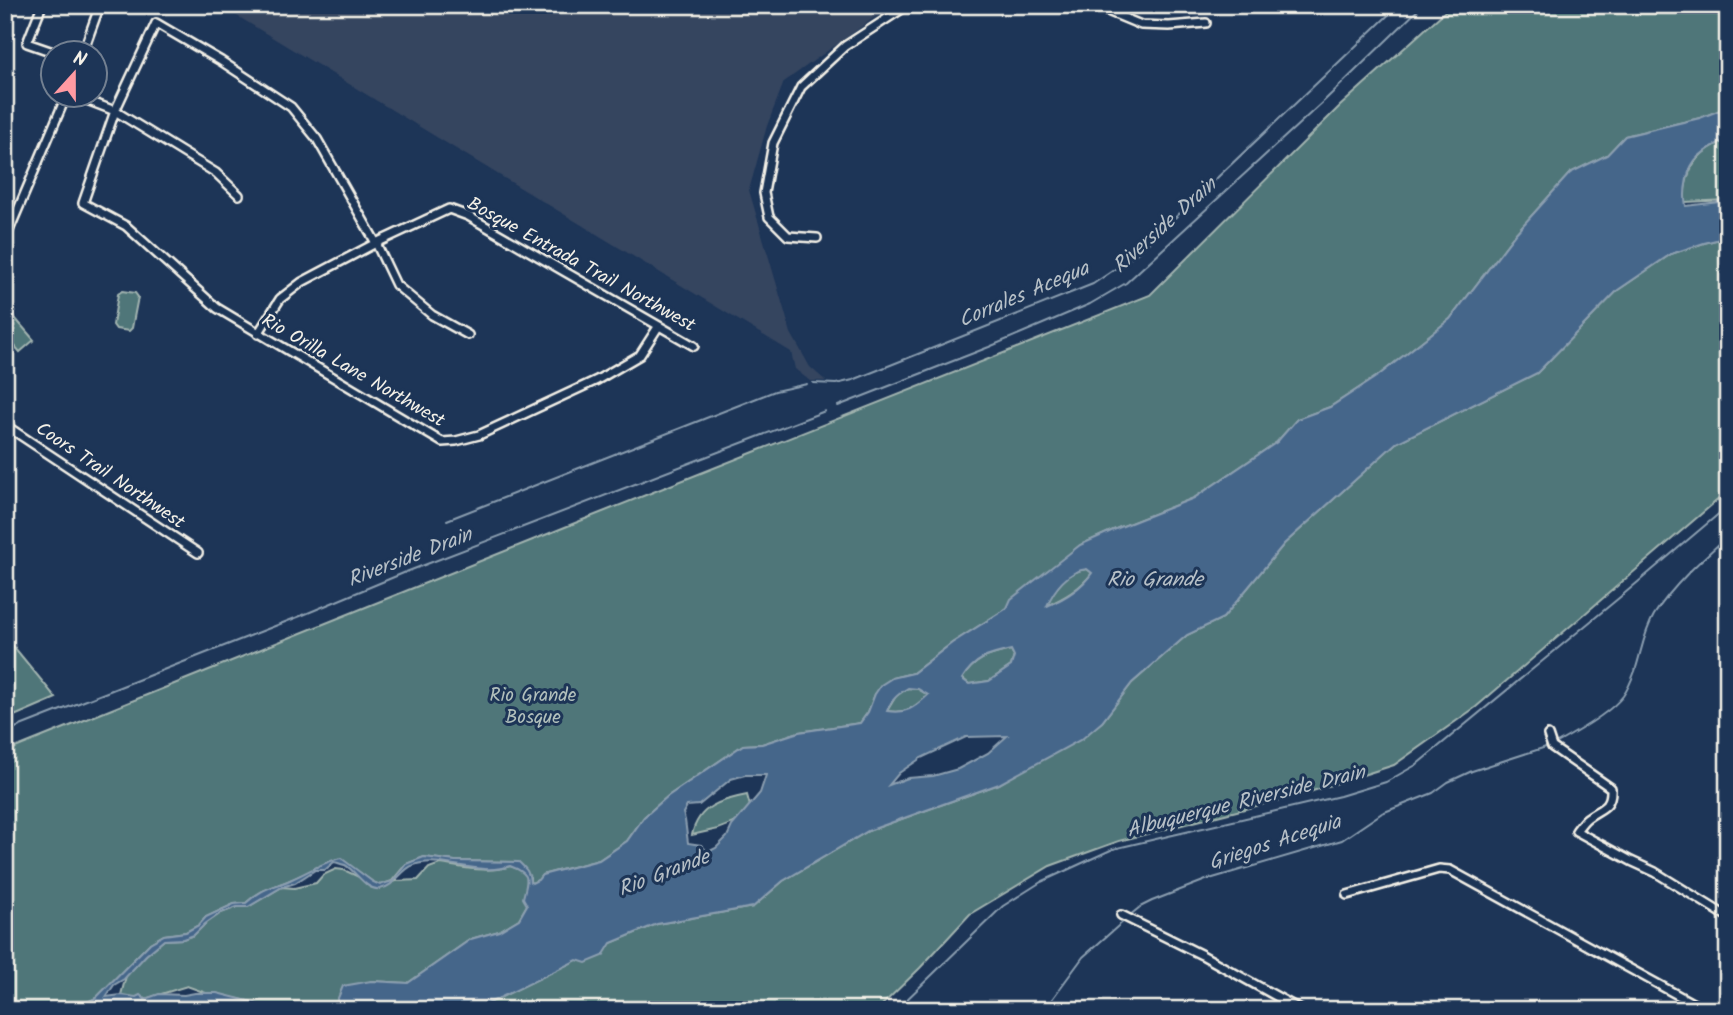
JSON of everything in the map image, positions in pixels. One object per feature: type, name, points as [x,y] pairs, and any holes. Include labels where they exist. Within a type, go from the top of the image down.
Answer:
[{"type":"street","points":[[38,47],[27,43],[42,5]]},
{"type":"street","points":[[88,38],[100,5]]},
{"type":"street","points":[[817,237],[788,236],[769,217],[764,192],[773,144],[801,87],[845,46],[908,5]]},
{"type":"street","points":[[1093,5],[1141,25],[1206,23]]},
{"type":"street","points":[[115,111],[156,23],[221,61],[291,107],[317,139],[376,243],[396,285],[432,315],[468,335]]},
{"type":"street","points":[[5,240],[63,108]]},
{"type":"street","points":[[107,108],[216,173],[239,195]]},
{"type":"street","name":"Rio Orilla Lane Northwest","points":[[115,111],[83,203],[126,226],[217,308],[442,442],[479,435],[597,380],[640,355],[658,327]]},
{"type":"street","name":"Bosque Entrada Trail Northwest","points":[[376,243],[449,209],[468,216],[694,346]]},
{"type":"street","points":[[258,334],[280,299],[295,287],[376,243]]},
{"type":"street","name":"Coors Trail Northwest","points":[[5,425],[198,553]]},
{"type":"street","points":[[1548,735],[1552,747],[1611,788],[1609,803],[1588,818],[1576,831],[1655,872],[1728,917]]},
{"type":"street","points":[[1347,895],[1439,869],[1450,870],[1706,1010]]},
{"type":"street","points":[[1123,915],[1301,1010]]},
{"type":"shaded area","points":[[219,5],[892,5],[784,82],[767,126],[749,190],[791,333],[810,367],[826,381],[810,381],[795,369],[791,352]]},
{"type":"green space","name":"Rio Grande Bosque","points":[[1452,5],[1728,5],[1728,107],[1700,118],[1625,136],[1607,155],[1570,173],[1516,233],[1450,319],[1379,375],[1330,407],[1297,419],[1277,442],[1194,498],[1080,545],[1007,608],[952,643],[913,673],[892,678],[875,694],[860,723],[799,732],[762,744],[743,745],[668,796],[644,817],[627,841],[599,860],[542,875],[532,883],[518,862],[455,861],[424,857],[406,864],[392,881],[380,885],[341,859],[267,889],[246,903],[234,904],[206,917],[199,925],[186,932],[164,935],[150,943],[96,998],[70,1010],[5,1010],[5,752],[1150,295],[1340,106]]},
{"type":"green space","points":[[1728,139],[1728,200],[1685,202],[1687,179],[1695,162],[1708,150]]},
{"type":"green space","points":[[1728,237],[1728,491],[1476,707],[1394,765],[1300,795],[1119,841],[1050,866],[970,914],[877,1010],[475,1010],[611,943],[657,924],[753,907],[783,881],[868,831],[999,784],[1102,722],[1132,683],[1187,635],[1223,618],[1284,544],[1396,443],[1537,373],[1618,290],[1671,254]]},
{"type":"green space","points":[[122,291],[135,293],[138,297],[132,328],[129,331],[116,329],[113,325],[118,294]]},
{"type":"green space","points":[[8,310],[34,340],[20,352],[5,335],[5,312]]},
{"type":"green space","points":[[1087,569],[1092,573],[1082,584],[1046,606],[1067,577]]},
{"type":"green space","points":[[5,636],[56,698],[5,720]]},
{"type":"green space","points":[[1011,650],[1014,656],[1011,666],[989,681],[969,684],[962,678],[983,658]]},
{"type":"green space","points":[[908,688],[918,689],[928,695],[910,709],[900,712],[887,711],[896,696]]},
{"type":"green space","points":[[747,795],[750,806],[736,822],[692,835],[699,817],[705,811],[720,802]]},
{"type":"green space","points":[[440,864],[484,870],[510,866],[522,870],[527,876],[527,905],[519,919],[499,931],[471,939],[408,983],[371,981],[336,1003],[307,1010],[272,1010],[252,1002],[206,993],[187,986],[145,999],[121,995],[126,976],[164,940],[183,939],[194,935],[221,913],[237,907],[248,907],[282,887],[294,888],[316,883],[323,875],[336,869],[344,870],[359,877],[370,887],[379,889],[396,881],[418,880],[429,868]]},
{"type":"water","name":"Rio Grande","points":[[1728,107],[1728,139],[1708,149],[1694,161],[1687,180],[1686,206],[1728,201],[1728,237],[1671,254],[1618,290],[1537,373],[1396,443],[1284,544],[1223,618],[1187,635],[1132,683],[1102,722],[1082,739],[999,784],[868,831],[783,881],[753,907],[657,924],[611,943],[603,956],[586,963],[577,960],[475,1010],[307,1010],[336,1003],[343,986],[371,981],[408,983],[471,939],[499,931],[519,919],[527,905],[523,898],[526,877],[510,866],[485,869],[425,863],[409,867],[390,885],[375,889],[345,865],[334,862],[325,870],[315,870],[248,907],[237,907],[221,913],[194,935],[183,939],[164,940],[124,979],[114,985],[106,997],[140,995],[145,999],[159,994],[217,993],[272,1010],[70,1010],[96,998],[150,943],[164,935],[186,932],[199,925],[206,917],[234,904],[246,903],[262,891],[327,862],[341,858],[380,885],[393,881],[406,864],[424,857],[455,861],[519,862],[527,870],[532,883],[542,875],[599,860],[627,841],[644,817],[668,796],[743,745],[762,744],[799,732],[860,723],[881,685],[892,678],[913,673],[952,643],[1007,608],[1011,599],[1080,545],[1194,498],[1277,442],[1297,419],[1330,407],[1379,375],[1450,319],[1516,233],[1570,173],[1607,155],[1625,136],[1700,118]],"holes":[[[1087,569],[1092,573],[1072,593],[1047,606],[1062,582],[1080,570]],[[1011,650],[1014,656],[1011,666],[989,681],[969,684],[962,679],[977,662]],[[908,688],[918,689],[928,695],[909,709],[887,711],[898,695]],[[1007,736],[988,753],[958,769],[933,776],[908,778],[889,785],[899,773],[921,758],[966,737]],[[745,775],[766,775],[760,793],[732,826],[727,837],[708,852],[701,845],[688,843],[683,813],[687,806],[699,805],[731,779]]]},
{"type":"waterway","name":"Corrales Acequa","points":[[813,383],[836,384],[853,380],[1093,284],[1141,250],[1399,5]]},
{"type":"waterway","name":"Riverside Drain","points":[[838,406],[1090,304],[1126,283],[1325,100],[1423,5]]},
{"type":"waterway","name":"Corrales Acequa","points":[[447,520],[775,391],[807,384]]},
{"type":"waterway","name":"Riverside Drain","points":[[5,732],[406,572],[825,411]]},
{"type":"waterway","name":"Albuquerque Riverside Drain","points":[[896,1010],[1003,906],[1041,882],[1113,849],[1340,796],[1386,782],[1416,765],[1728,506]]},
{"type":"waterway","name":"Griegos Acequia","points":[[1557,743],[1602,715],[1623,696],[1634,674],[1645,635],[1654,615],[1679,583],[1728,536]]},
{"type":"waterway","name":"Griegos Acequia","points":[[1129,916],[1152,901],[1206,880],[1342,840],[1382,813],[1433,793],[1448,782],[1472,771],[1546,747]]},
{"type":"waterway","name":"Griegos Acequia","points":[[1044,1010],[1083,957],[1125,920]]}]
